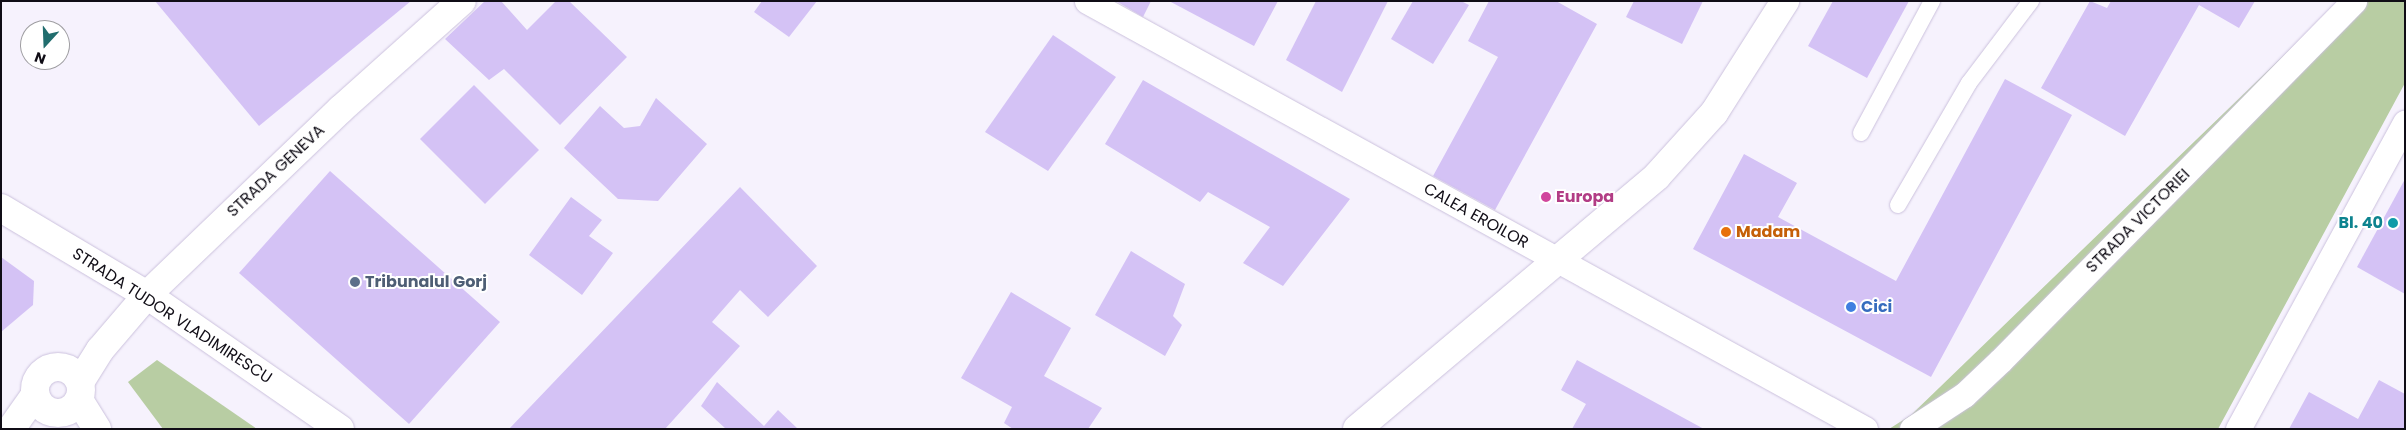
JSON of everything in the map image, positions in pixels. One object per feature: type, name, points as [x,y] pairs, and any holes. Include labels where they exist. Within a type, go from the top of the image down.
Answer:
[{"type":"street","name":"STRADA GENEVA","points":[[11,428],[63,400],[100,350],[147,296],[341,109],[462,1]]},
{"type":"street","name":"CALEA EROILOR","points":[[1088,1],[1865,429]]},
{"type":"street","points":[[1357,429],[1657,176],[1690,142],[1737,81],[1785,1]]},
{"type":"street","name":"STRADA VICTORIEI","points":[[1912,429],[1964,395],[2000,361],[2354,1]]},
{"type":"street","points":[[2238,429],[2405,123]]},
{"type":"street","name":"STRADA TUDOR VLADIMIRESCU","points":[[1,208],[147,296],[340,429]]},
{"type":"street","points":[[63,400],[97,429]]},
{"type":"lane","points":[[1862,133],[1932,1]]},
{"type":"lane","points":[[1898,205],[1969,84],[2031,1]]},
{"type":"green space","points":[[2340,1],[2405,1],[2405,83],[2218,429],[1889,429],[1911,415]]},
{"type":"green space","points":[[157,360],[257,429],[163,429],[128,382]]},
{"type":"building","points":[[155,1],[411,1],[259,126]]},
{"type":"building","points":[[485,1],[501,1],[527,30],[556,1],[569,1],[627,57],[560,125],[504,69],[489,80],[445,39]]},
{"type":"building","points":[[762,1],[817,1],[789,37],[754,12]]},
{"type":"building","points":[[1116,1],[1151,1],[1143,17]]},
{"type":"building","points":[[1169,1],[1278,1],[1254,46]]},
{"type":"building","points":[[1316,1],[1388,1],[1342,92],[1286,60]]},
{"type":"building","points":[[1413,1],[1461,1],[1469,5],[1433,64],[1391,39]]},
{"type":"building","points":[[1489,1],[1556,1],[1597,24],[1495,210],[1433,176],[1498,57],[1468,41]]},
{"type":"building","points":[[1634,1],[1703,1],[1682,44],[1626,17]]},
{"type":"building","points":[[1833,1],[1909,1],[1867,78],[1808,46]]},
{"type":"building","points":[[2090,1],[2107,8],[2111,1],[2255,1],[2239,28],[2199,5],[2125,136],[2041,88]]},
{"type":"building","points":[[1053,35],[1116,77],[1048,171],[985,132]]},
{"type":"building","points":[[2005,79],[2072,115],[1931,377],[1693,249],[1744,154],[1797,183],[1778,217],[1896,281]]},
{"type":"building","points":[[1143,80],[1350,199],[1283,286],[1243,263],[1270,227],[1208,192],[1200,202],[1105,144]]},
{"type":"building","points":[[474,85],[539,150],[485,204],[420,139]]},
{"type":"building","points":[[656,98],[707,144],[658,201],[618,199],[564,148],[600,106],[624,128],[640,126]]},
{"type":"building","points":[[330,171],[500,322],[409,424],[239,273]]},
{"type":"building","name":"Bl. 40","points":[[2405,179],[2405,294],[2357,267]]},
{"type":"building","points":[[740,187],[817,266],[768,317],[740,290],[712,322],[740,346],[665,429],[509,429]]},
{"type":"building","points":[[571,197],[602,220],[589,236],[613,253],[582,295],[529,255]]},
{"type":"building","points":[[1131,251],[1185,284],[1173,316],[1182,325],[1165,356],[1095,315]]},
{"type":"building","points":[[1,257],[34,281],[33,305],[1,332]]},
{"type":"building","points":[[1011,292],[1071,328],[1044,376],[1102,408],[1088,429],[1013,429],[1004,423],[1012,407],[961,378]]},
{"type":"building","points":[[1577,360],[1704,429],[1572,429],[1586,404],[1561,390]]},
{"type":"building","points":[[2379,380],[2405,394],[2405,429],[2289,429],[2309,392],[2358,419]]},
{"type":"building","points":[[717,382],[764,426],[778,410],[798,429],[726,429],[701,406]]},
{"type":"place","name":"Europa","points":[[1546,197]]},
{"type":"place","name":"Bl. 40","points":[[2393,223]]},
{"type":"place","name":"Madam","points":[[1726,232]]},
{"type":"place","name":"Tribunalul Gorj","points":[[355,282]]},
{"type":"place","name":"Cici","points":[[1851,307]]}]
